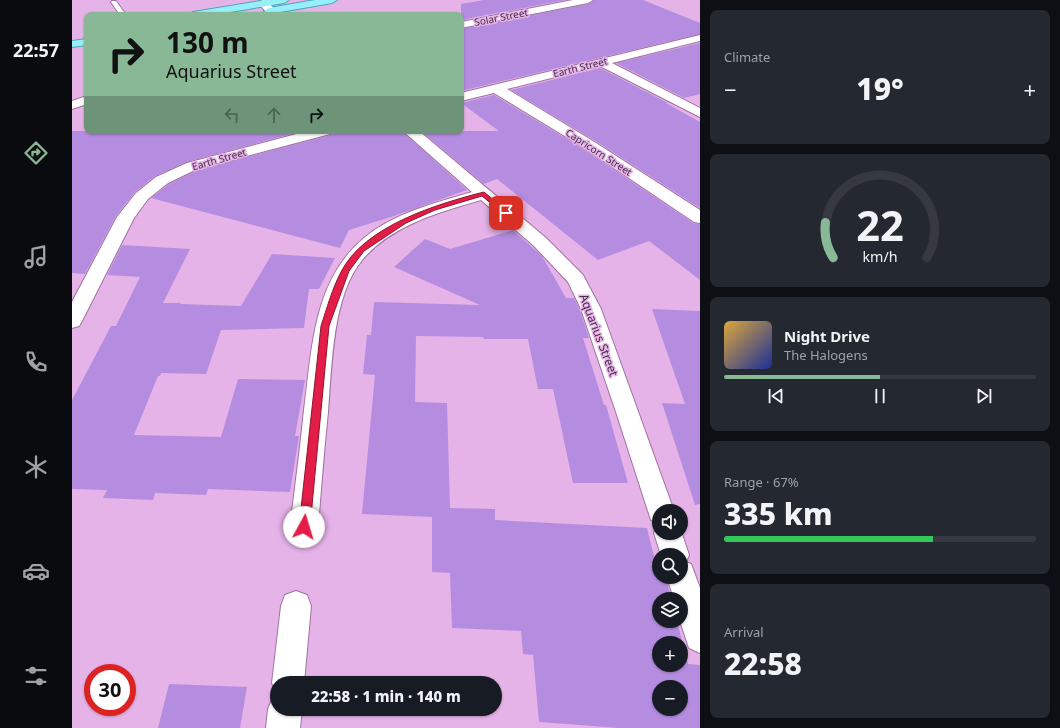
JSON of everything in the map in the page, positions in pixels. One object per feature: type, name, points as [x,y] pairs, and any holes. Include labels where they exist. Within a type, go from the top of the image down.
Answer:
[{"type":"main road","points":[[239,12],[269,10],[284,0]]},
{"type":"main road","points":[[259,12],[332,0]]},
{"type":"main road","points":[[72,35],[84,33]]},
{"type":"main road","points":[[72,44],[84,42]]},
{"type":"street","name":"Solar Street","points":[[464,24],[588,0]]},
{"type":"street","name":"Earth Street","points":[[464,96],[601,62],[698,40]]},
{"type":"street","points":[[601,62],[700,113]]},
{"type":"street","name":"Capricorn Street","points":[[496,88],[591,146],[700,218]]},
{"type":"street","points":[[72,104],[84,101]]},
{"type":"street","name":"Earth Street","points":[[72,321],[126,217],[142,196],[162,180],[192,166],[314,134]]},
{"type":"street","name":"Aquarius Street","points":[[414,134],[560,261],[576,279],[591,309],[659,504]]},
{"type":"street","points":[[304,527],[325,326],[334,297],[345,271],[362,249],[403,221],[433,209],[484,194]]},
{"type":"street","points":[[684,584],[700,637]]},
{"type":"street","points":[[289,676],[296,606]]},
{"type":"street","points":[[283,728],[284,716]]},
{"type":"lane","points":[[114,2],[122,12]]},
{"type":"building","points":[[484,0],[565,0],[464,19],[464,12],[461,12],[461,4]]},
{"type":"building","points":[[594,0],[643,0],[700,23],[700,34],[464,90],[464,28],[588,4]]},
{"type":"building","points":[[700,43],[700,94],[684,98],[616,63]]},
{"type":"building","points":[[600,68],[668,103],[666,103],[700,122],[700,208],[597,142],[511,90]]},
{"type":"building","points":[[494,95],[585,150],[693,223],[700,224],[700,280],[649,241],[598,260],[497,179],[484,184],[425,134],[464,134],[464,131],[499,131],[464,105],[464,102]]},
{"type":"building","points":[[72,131],[84,131],[84,134],[291,134],[187,162],[155,176],[135,192],[116,216],[85,274],[72,273]]},
{"type":"building","points":[[405,134],[467,190],[349,230],[340,248],[151,198],[169,184],[198,170],[330,135]]},
{"type":"building","points":[[513,230],[542,256],[566,298],[574,298],[580,310],[589,338],[583,338],[604,405],[606,405],[628,483],[573,483],[553,389],[538,389],[528,339],[416,336],[415,402],[447,403],[450,508],[495,509],[495,520],[647,528],[652,548],[652,584],[667,584],[670,592],[652,592],[652,628],[679,628],[681,636],[652,636],[652,672],[688,672],[688,664],[700,665],[700,728],[619,728],[539,722],[533,655],[523,654],[521,631],[452,628],[450,573],[432,572],[432,517],[362,514],[375,375],[363,374],[367,335],[371,335],[374,302],[480,305],[394,267],[425,239],[450,249]]},
{"type":"building","points":[[122,245],[190,249],[163,303],[241,306],[272,254],[335,258],[319,289],[309,289],[304,328],[221,330],[206,374],[161,373],[160,376],[158,376],[134,435],[221,437],[238,379],[305,380],[295,436],[299,436],[290,492],[208,489],[206,495],[155,493],[153,500],[103,498],[107,490],[72,489],[72,400],[111,326],[116,326],[140,277],[107,275]]},
{"type":"building","points":[[652,309],[700,311],[700,504],[695,505],[662,403],[685,404]]},
{"type":"building","points":[[169,684],[247,687],[240,728],[158,728]]},
{"type":"route","points":[[304,527],[325,326],[334,297],[345,271],[362,249],[380,236],[403,221],[433,209],[484,194],[506,213]]}]
